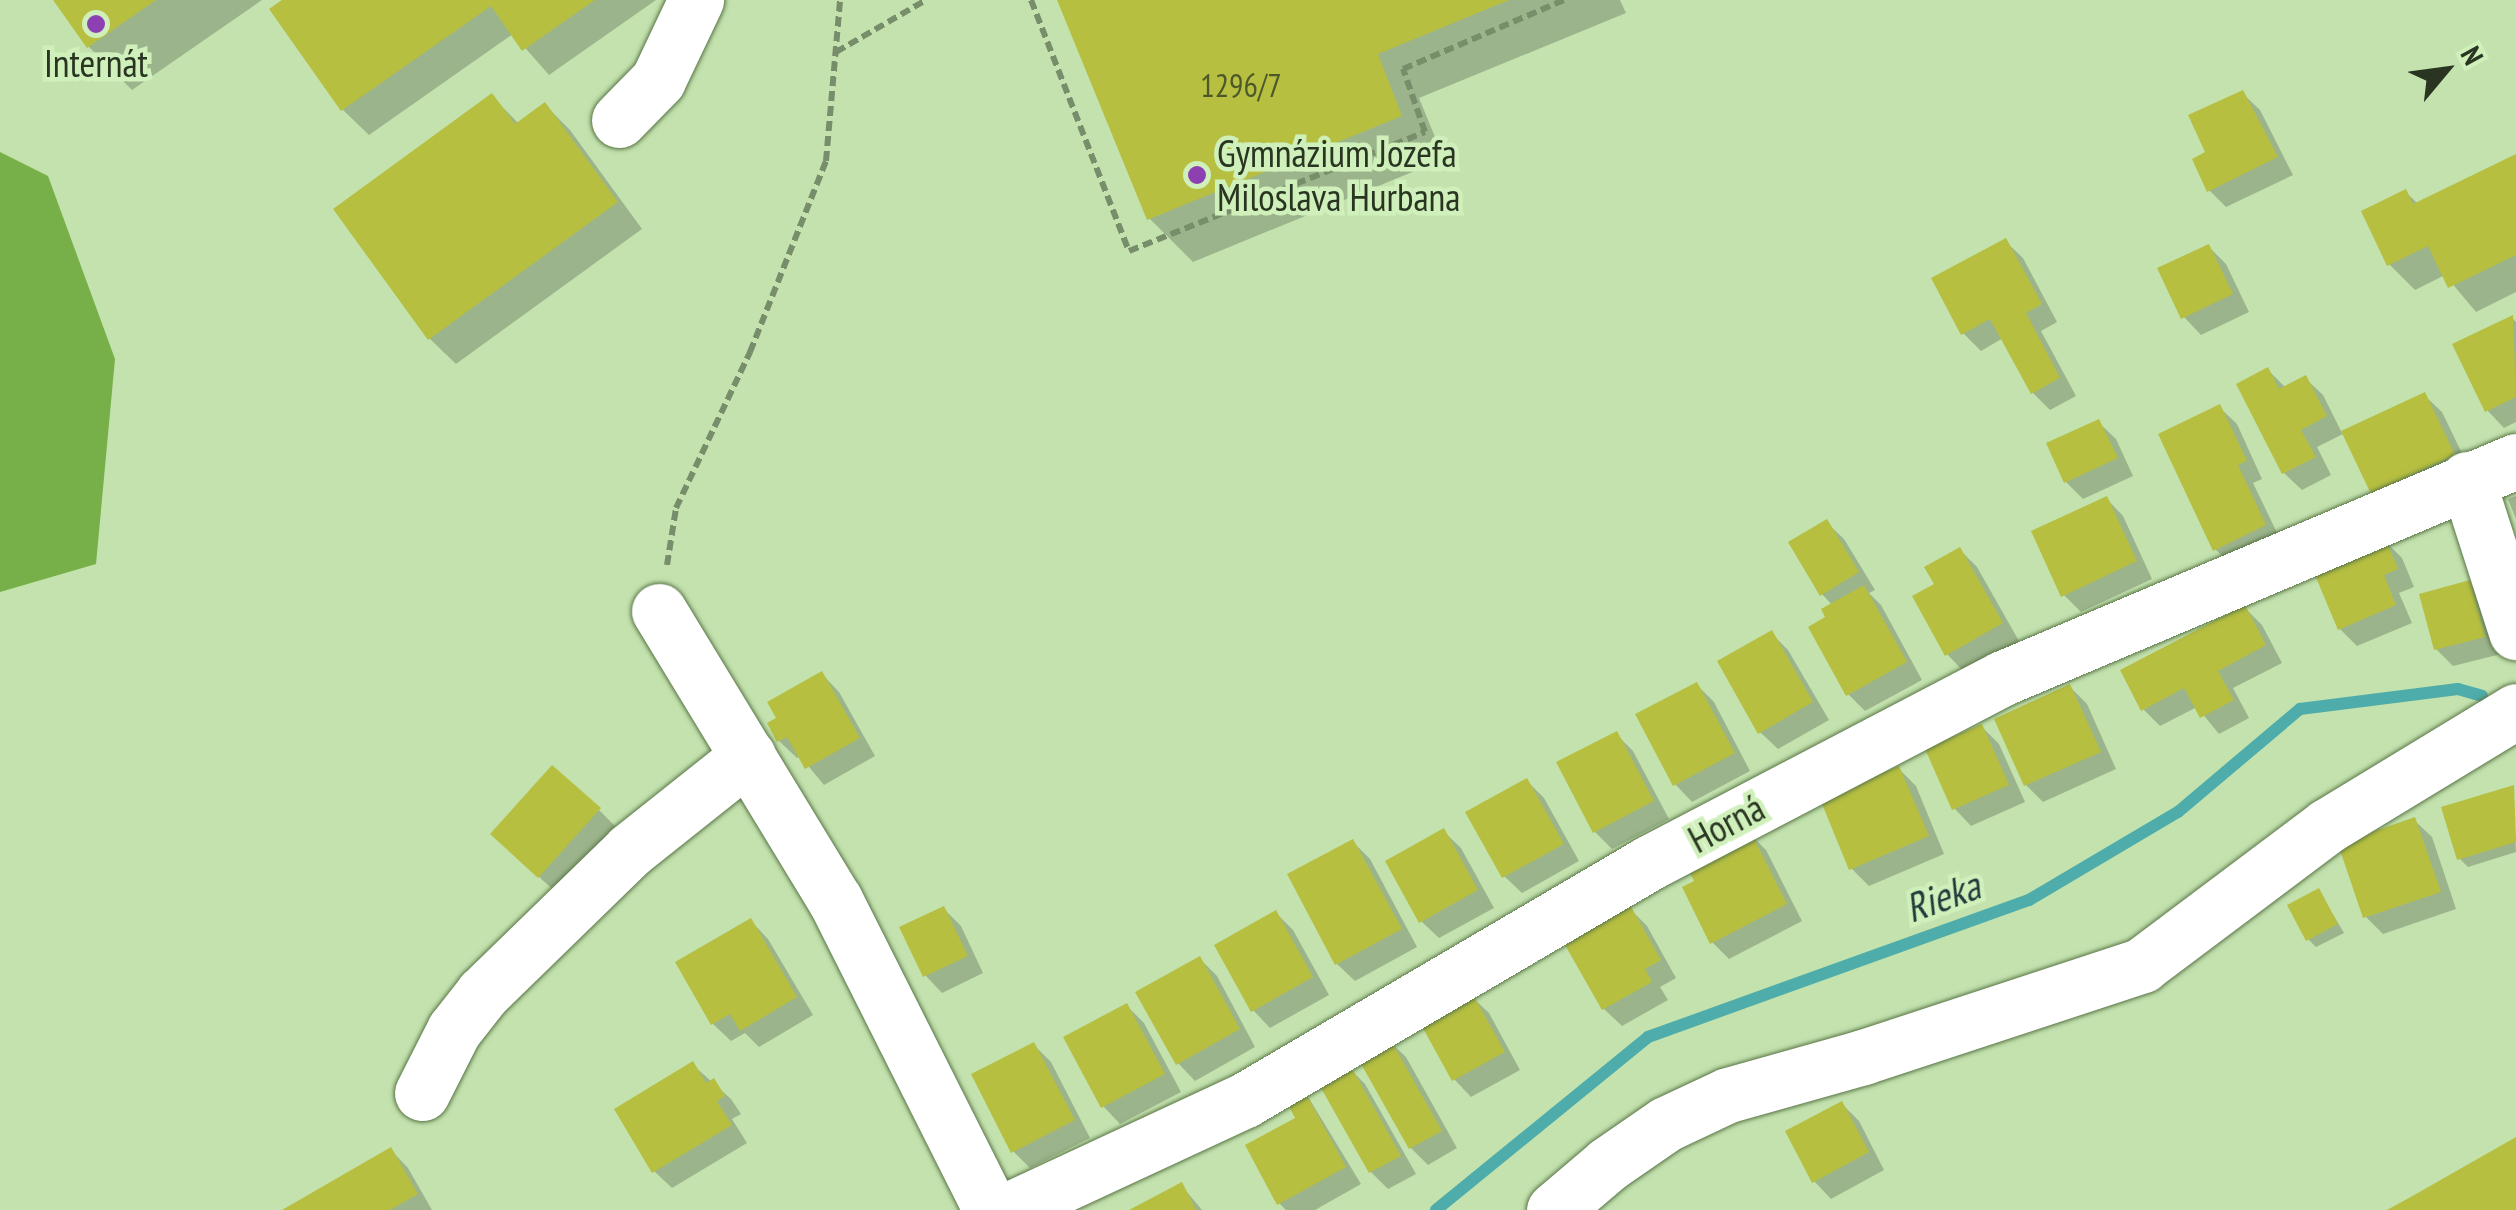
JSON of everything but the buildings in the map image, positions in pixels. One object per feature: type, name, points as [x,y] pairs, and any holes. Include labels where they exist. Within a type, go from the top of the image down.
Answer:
[{"type":"street","points":[[619,120],[658,80],[696,0]]},
{"type":"street","name":"Horná","points":[[1008,1210],[1245,1100],[1649,864],[2003,678],[2492,470],[2516,632]]},
{"type":"street","points":[[659,611],[835,900],[991,1210]]},
{"type":"street","points":[[1554,1210],[1608,1164],[1666,1124],[1728,1095],[1862,1057],[2142,964],[2327,826],[2516,711]]},
{"type":"street","points":[[422,1093],[454,1030],[483,993],[630,850],[748,756]]},
{"type":"path","points":[[659,611],[676,508],[750,352],[826,161],[840,0]]},
{"type":"path","points":[[836,52],[926,0]]},
{"type":"path","points":[[1031,0],[1130,251],[1425,132],[1403,69],[1564,0]]},
{"type":"green space","points":[[0,152],[48,176],[115,359],[96,564],[0,592]]},
{"type":"waterway","name":"Rieka","points":[[1436,1210],[1648,1037],[2029,900],[2178,812],[2300,709],[2458,689],[2482,696]]},
{"type":"place","name":"Internát","points":[[96,24]]},
{"type":"place","name":"Gymnázium Jozefa Miloslava Hurbana","points":[[1197,175]]}]
